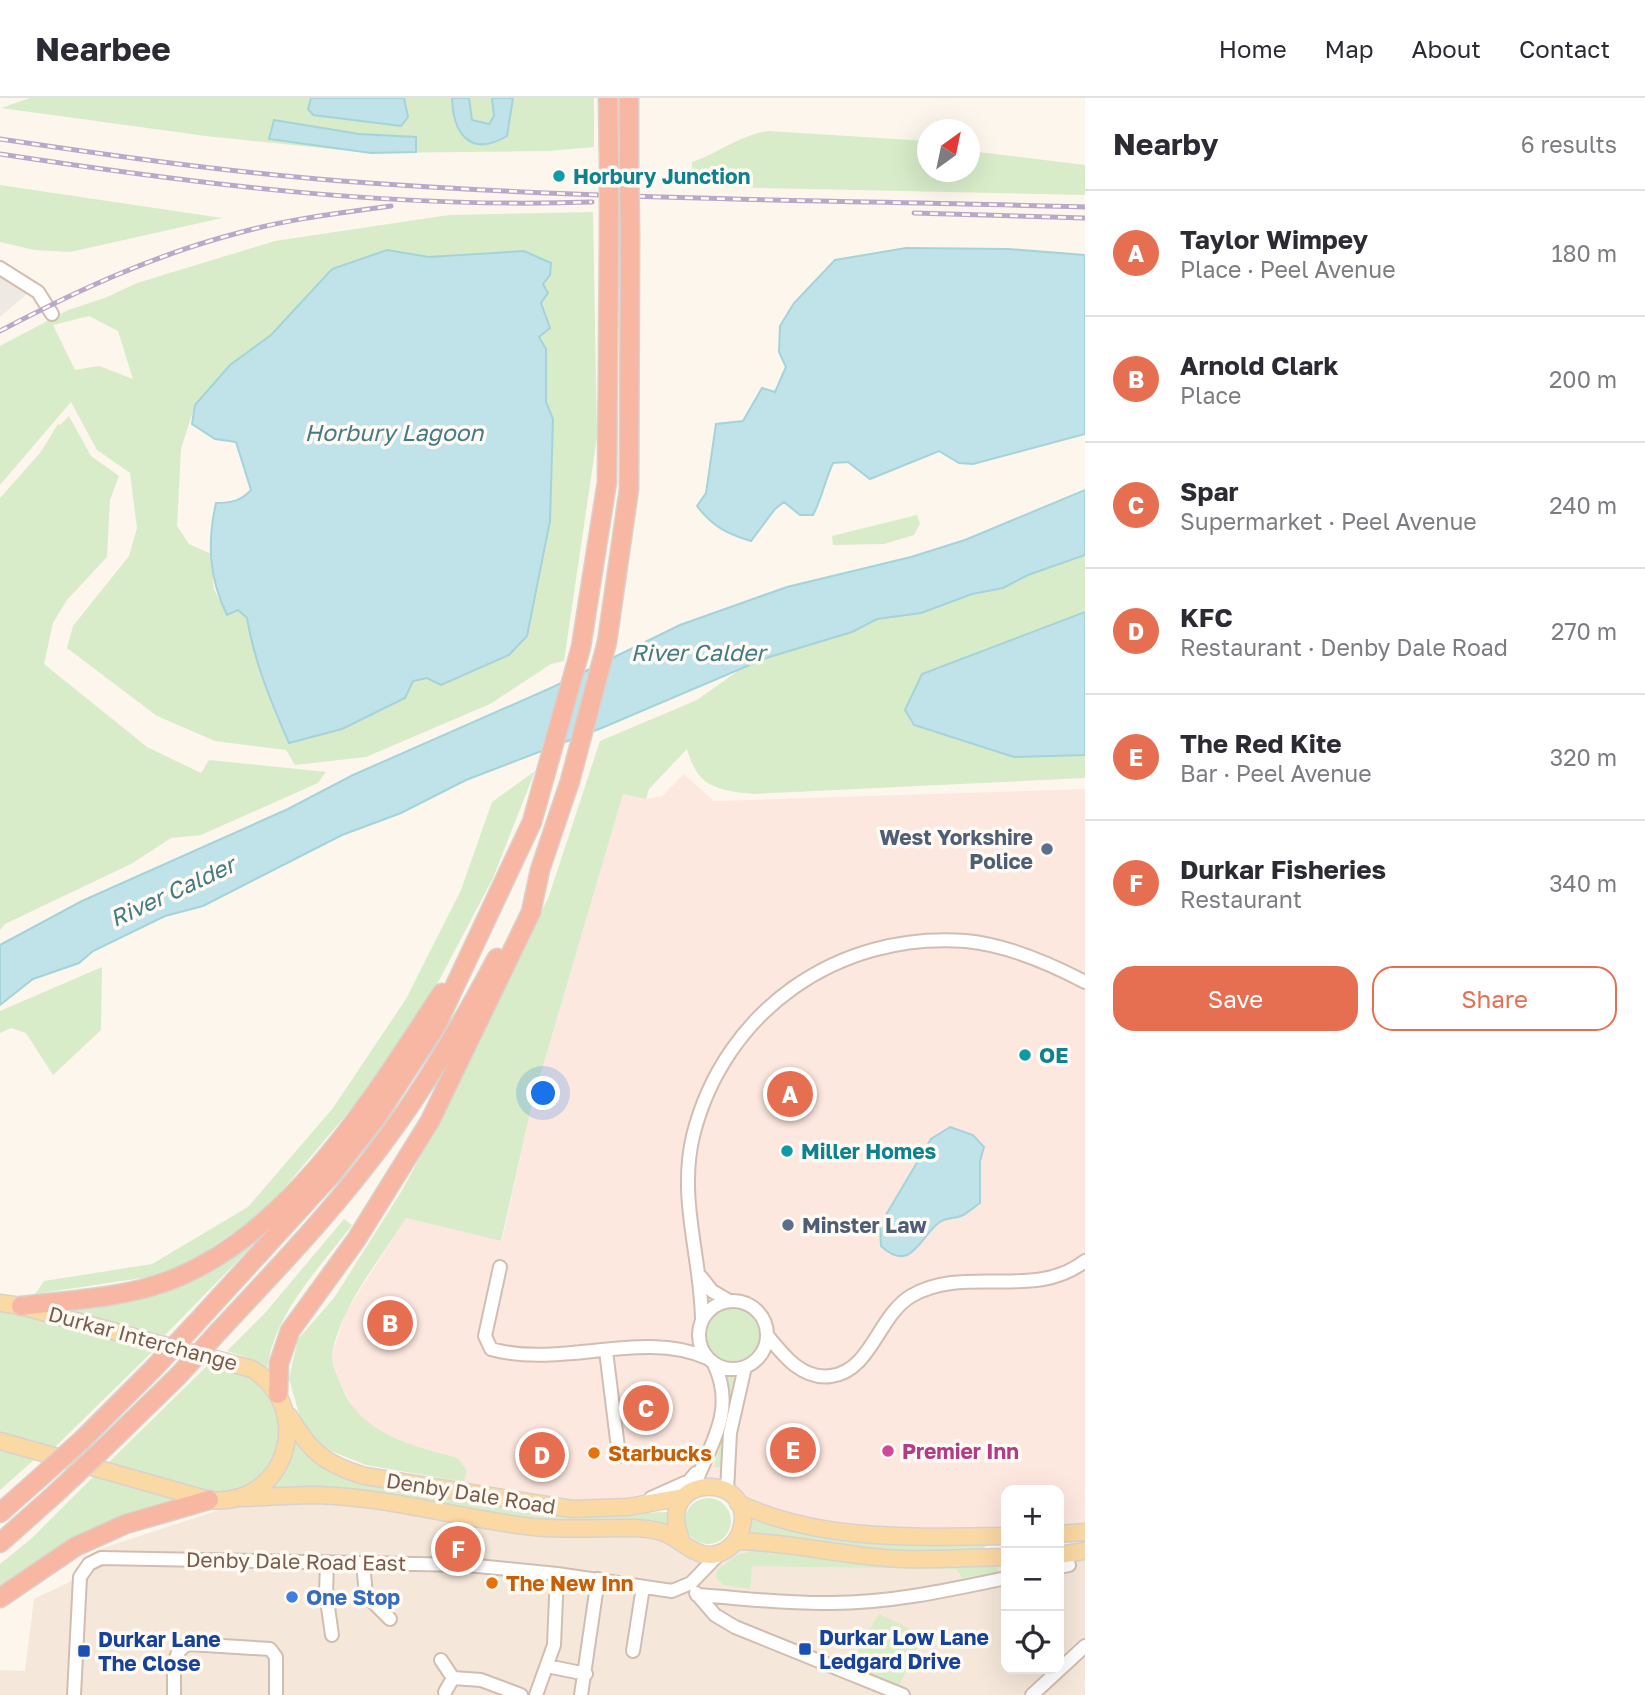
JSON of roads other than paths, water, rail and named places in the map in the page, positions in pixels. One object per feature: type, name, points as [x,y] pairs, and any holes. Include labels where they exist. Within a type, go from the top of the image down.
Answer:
[{"type":"highway","points":[[0,1513],[83,1439],[153,1369],[332,1174],[376,1118],[436,1026],[486,926],[543,790],[581,647],[607,482],[608,98]]},
{"type":"highway","points":[[278,1394],[279,1363],[290,1331],[356,1240],[430,1121],[531,912],[540,870],[570,781],[607,642],[629,489],[629,98]]},
{"type":"highway","points":[[0,1543],[178,1376],[347,1189],[393,1131],[454,1036],[540,870]]},
{"type":"highway","points":[[21,1306],[121,1293],[167,1282],[236,1245],[272,1217],[331,1149],[390,1072],[486,926]]},
{"type":"highway","points":[[0,1598],[75,1547],[126,1524],[209,1500]]},
{"type":"main road","name":"Durkar Interchange","points":[[0,1303],[21,1306],[241,1364],[260,1374],[278,1394],[285,1411],[288,1438],[285,1455],[269,1479],[243,1497]]},
{"type":"main road","name":"Denby Dale Road","points":[[285,1411],[307,1445],[321,1458],[337,1468],[365,1476],[572,1509],[628,1507],[710,1485],[770,1518],[817,1528],[864,1534],[1001,1536]]},
{"type":"main road","points":[[0,1441],[209,1500],[227,1502],[243,1497]]},
{"type":"main road","points":[[688,1493],[675,1518],[689,1547]]},
{"type":"main road","name":"Denby Dale Road","points":[[243,1497],[317,1495],[360,1499],[532,1527],[654,1530],[689,1547],[720,1553]]},
{"type":"main road","points":[[720,1553],[736,1541],[743,1521],[733,1497]]},
{"type":"main road","points":[[1064,1534],[1085,1532]]},
{"type":"main road","points":[[736,1541],[775,1541],[823,1551],[903,1559],[1001,1557]]},
{"type":"main road","points":[[1064,1562],[1085,1551]]},
{"type":"street","points":[[0,268],[38,292],[52,314]]},
{"type":"street","points":[[688,1493],[715,1438],[724,1400],[723,1382],[700,1346],[701,1278],[691,1241],[687,1199],[693,1137],[706,1097],[727,1054],[752,1023],[782,994],[824,967],[849,957],[906,943],[968,941],[1006,949],[1045,962],[1085,982]]},
{"type":"street","points":[[701,1278],[712,1291],[729,1301],[746,1303],[755,1310],[762,1318],[767,1335],[786,1358],[810,1374],[839,1375],[857,1365],[896,1308],[925,1289],[955,1283],[1049,1280],[1065,1274],[1085,1261]]},
{"type":"street","points":[[500,1267],[485,1336],[491,1349],[525,1356],[676,1347],[729,1369],[745,1367],[759,1357],[767,1335]]},
{"type":"street","points":[[676,1347],[700,1326],[713,1307],[729,1301]]},
{"type":"street","points":[[606,1351],[619,1456]]},
{"type":"street","points":[[759,1357],[786,1358]]},
{"type":"street","points":[[733,1497],[730,1433],[745,1367]]},
{"type":"street","points":[[628,1507],[689,1481],[701,1467]]},
{"type":"street","points":[[689,1547],[694,1585],[715,1615],[735,1627],[903,1695]]},
{"type":"street","points":[[694,1585],[720,1553]]},
{"type":"street","name":"Denby Dale Road East","points":[[74,1695],[80,1577],[89,1564],[101,1558],[467,1565],[598,1579],[673,1591],[694,1585],[831,1604],[953,1582],[1001,1578]]},
{"type":"street","points":[[327,1562],[326,1593],[332,1635]]},
{"type":"street","points":[[363,1563],[366,1595],[390,1619]]},
{"type":"street","points":[[536,1695],[554,1645],[557,1574]]},
{"type":"street","points":[[582,1695],[598,1579]]},
{"type":"street","points":[[633,1651],[643,1587]]},
{"type":"street","points":[[174,1695],[176,1656],[182,1646],[189,1644],[270,1649],[276,1657],[276,1695]]},
{"type":"street","points":[[1032,1695],[1085,1646]]},
{"type":"street","points":[[441,1660],[453,1678]]},
{"type":"street","points":[[547,1666],[586,1674]]},
{"type":"street","points":[[445,1692],[453,1678]]},
{"type":"street","points":[[453,1678],[481,1681],[521,1695]]},
{"type":"street","points":[[866,1695],[871,1682]]},
{"type":"water","points":[[311,98],[404,98],[408,117],[401,126],[313,115],[308,109]]},
{"type":"water","points":[[452,98],[469,98],[472,120],[489,124],[494,116],[492,98],[513,98],[507,136],[483,144],[466,138],[456,122]]},
{"type":"water","points":[[274,120],[359,134],[416,137],[416,152],[371,153],[269,139]]},
{"type":"water","points":[[906,248],[1008,249],[1085,255],[1085,434],[973,464],[959,463],[939,451],[870,479],[848,462],[833,463],[813,515],[800,515],[784,502],[775,509],[751,541],[708,519],[697,506],[706,493],[716,424],[743,421],[762,388],[775,392],[786,367],[779,352],[780,326],[794,303],[835,260]]},
{"type":"water","name":"Horbury Lagoon","points":[[387,250],[429,257],[524,251],[551,263],[550,275],[543,284],[548,293],[541,303],[550,328],[539,337],[546,349],[546,402],[553,419],[550,521],[527,636],[509,655],[441,685],[427,678],[413,681],[405,698],[342,729],[289,743],[259,666],[247,618],[238,610],[227,615],[213,574],[211,532],[216,503],[235,501],[251,490],[236,442],[215,439],[192,424],[195,405],[230,365],[271,335],[332,269]]},
{"type":"water","name":"River Calder","points":[[1085,490],[1085,555],[1028,575],[1003,588],[972,594],[921,613],[877,619],[852,632],[766,658],[604,727],[466,780],[401,813],[342,835],[203,906],[165,916],[93,951],[79,963],[33,979],[0,1005],[0,945],[82,901],[288,809],[353,775],[553,687],[680,625],[787,587],[911,557],[965,540]]},
{"type":"water","points":[[1085,612],[1085,755],[1014,757],[914,725],[905,710],[922,674]]},
{"type":"water","points":[[950,1127],[973,1135],[984,1147],[980,1161],[980,1203],[961,1216],[940,1222],[908,1254],[892,1254],[881,1246],[880,1225],[931,1139]]},
{"type":"railway","points":[[0,139],[256,173],[435,187],[620,196],[1085,207]]},
{"type":"railway","points":[[0,154],[295,192],[443,202],[592,202]]},
{"type":"railway","points":[[0,331],[116,275],[207,242],[276,224],[391,206]]},
{"type":"railway","points":[[914,213],[1085,218]]},
{"type":"place","name":"Horbury Junction","points":[[559,176]]},
{"type":"place","name":"West Yorkshire Police","points":[[1047,849]]},
{"type":"place","name":"OE","points":[[1025,1055]]},
{"type":"place","name":"Taylor Wimpey","points":[[790,1094]]},
{"type":"place","name":"Miller Homes","points":[[787,1151]]},
{"type":"place","name":"Minster Law","points":[[788,1225]]},
{"type":"place","name":"Arnold Clark","points":[[390,1323]]},
{"type":"place","name":"Spar","points":[[646,1408]]},
{"type":"place","name":"The Red Kite","points":[[793,1450]]},
{"type":"place","name":"Premier Inn","points":[[888,1451]]},
{"type":"place","name":"Starbucks","points":[[594,1453]]},
{"type":"place","name":"KFC","points":[[542,1455]]},
{"type":"place","name":"Durkar Fisheries","points":[[458,1549]]},
{"type":"place","name":"The New Inn","points":[[492,1583]]},
{"type":"place","name":"One Stop","points":[[292,1597]]},
{"type":"place","name":"Durkar Low Lane Ledgard Drive","points":[[805,1649]]},
{"type":"place","name":"Durkar Lane The Close","points":[[84,1651]]}]
